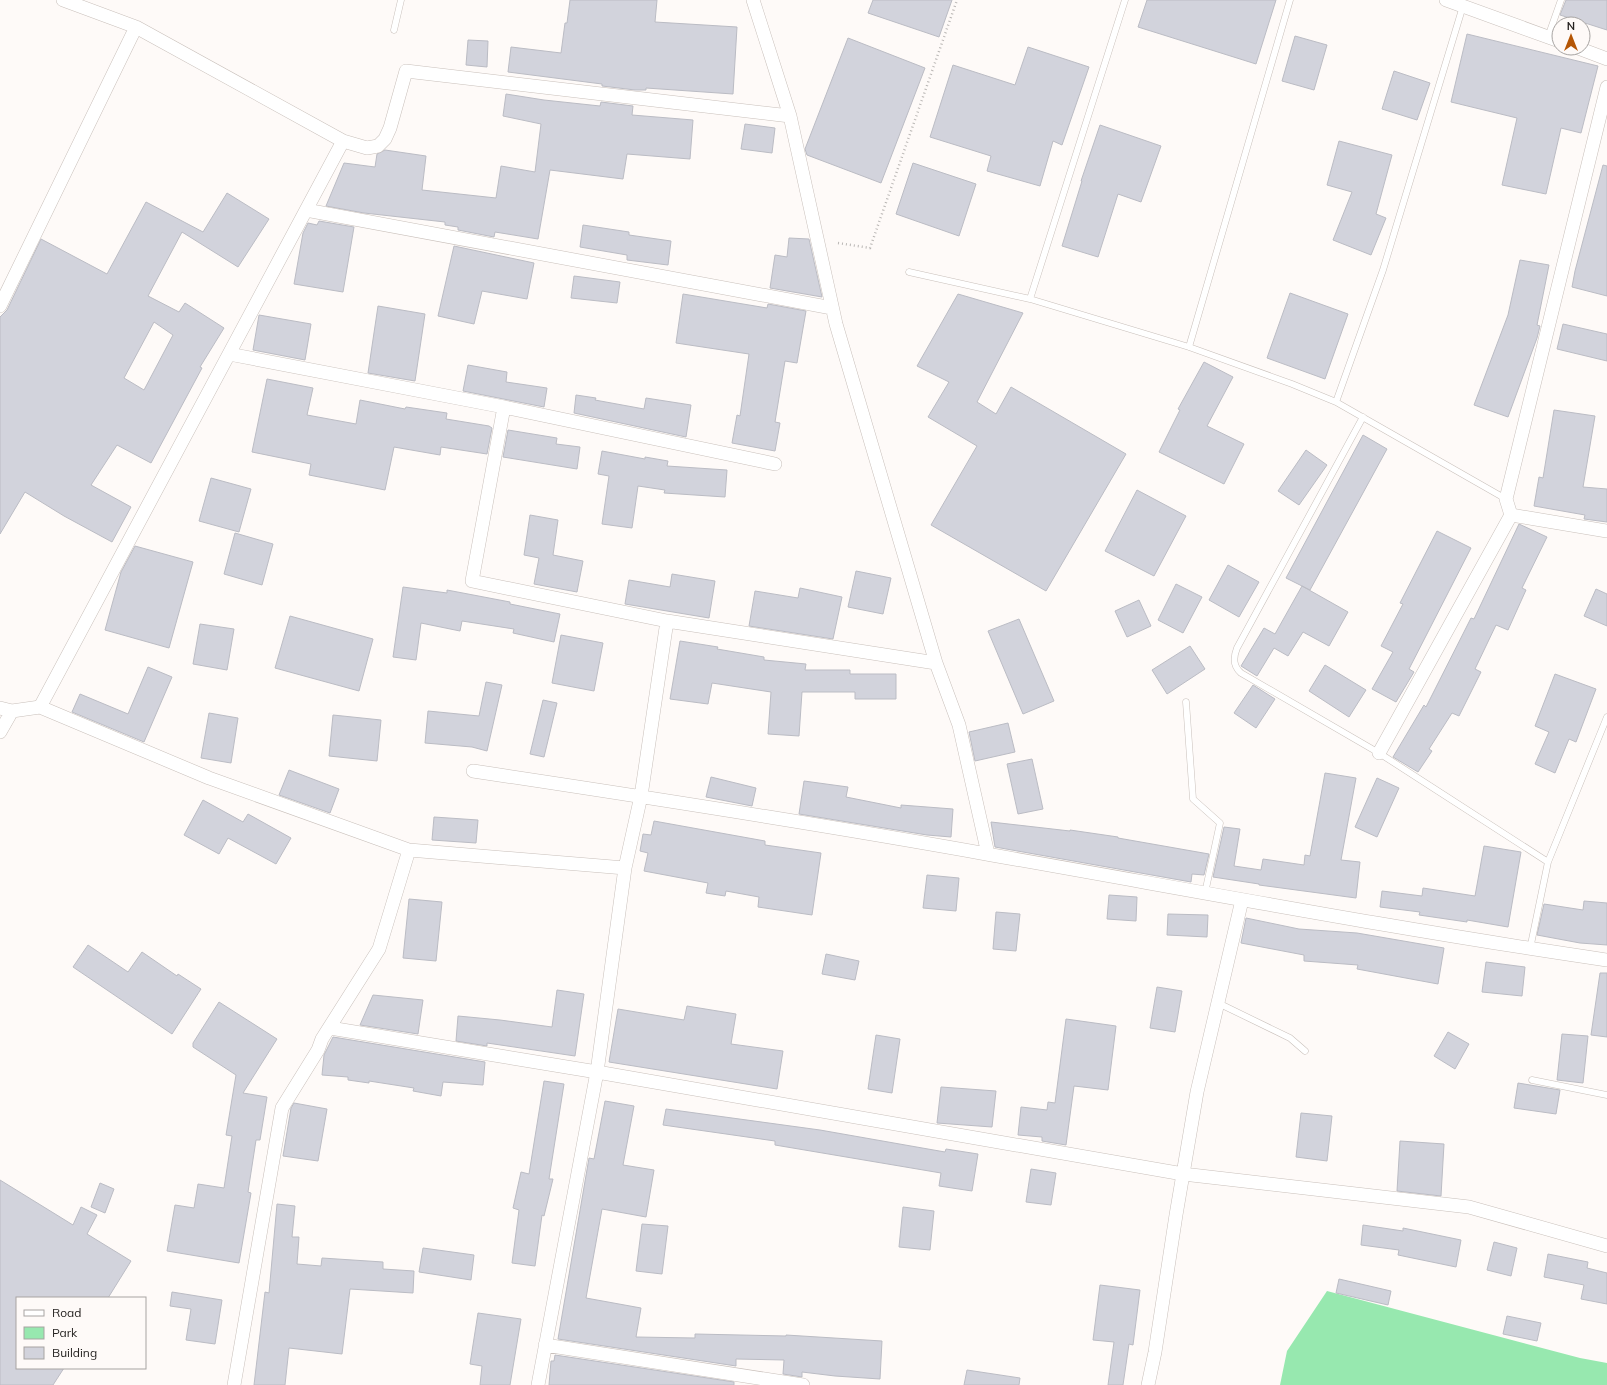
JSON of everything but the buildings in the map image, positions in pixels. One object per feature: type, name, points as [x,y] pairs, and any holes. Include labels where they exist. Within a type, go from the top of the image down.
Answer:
[{"type":"street","points":[[63,0],[136,27],[343,141],[367,148],[378,146],[385,139],[390,128],[406,71],[790,116]]},
{"type":"street","points":[[753,0],[790,116],[836,324],[936,663],[960,725],[988,854]]},
{"type":"street","points":[[1446,0],[1551,38]]},
{"type":"street","points":[[0,306],[136,27]]},
{"type":"street","points":[[1591,53],[1607,59]]},
{"type":"street","points":[[1379,753],[1511,515],[1506,499],[1607,87]]},
{"type":"street","points":[[40,707],[343,141]]},
{"type":"street","points":[[306,210],[832,308]]},
{"type":"street","points":[[229,354],[504,407],[775,464]]},
{"type":"street","points":[[504,407],[472,581],[667,621],[936,663]]},
{"type":"street","points":[[1511,515],[1607,531]]},
{"type":"street","points":[[538,1385],[597,1072],[625,868],[641,796],[667,621]]},
{"type":"street","points":[[0,732],[6,710],[40,707],[209,778],[409,850],[625,868]]},
{"type":"street","points":[[473,771],[641,796],[988,854],[1484,943],[1607,960]]},
{"type":"street","points":[[234,1385],[282,1108],[318,1050],[322,1039],[379,949],[409,850]]},
{"type":"street","points":[[1148,1385],[1155,1352],[1197,1092],[1242,900]]},
{"type":"street","points":[[330,1028],[597,1072],[1183,1174],[1469,1207],[1607,1246]]},
{"type":"street","points":[[545,1344],[803,1385]]},
{"type":"lane","points":[[394,30],[401,0]]},
{"type":"lane","points":[[1030,299],[1125,0]]},
{"type":"lane","points":[[1189,347],[1290,0]]},
{"type":"lane","points":[[1558,16],[1561,0]]},
{"type":"lane","points":[[1336,402],[1383,270],[1463,6]]},
{"type":"lane","points":[[910,272],[1030,299],[1189,347],[1292,384],[1336,402],[1506,499]]},
{"type":"lane","points":[[1363,417],[1237,648],[1234,660],[1235,666],[1241,673],[1379,753],[1548,862]]},
{"type":"lane","points":[[1186,702],[1193,799],[1220,823],[1205,893]]},
{"type":"lane","points":[[1530,949],[1548,862],[1607,717]]},
{"type":"lane","points":[[1218,1003],[1290,1038],[1305,1050]]},
{"type":"lane","points":[[1532,1080],[1607,1095]]},
{"type":"path","points":[[838,243],[870,248],[957,0]]},
{"type":"green space","points":[[1327,1291],[1580,1358],[1607,1363],[1607,1385],[1280,1385],[1287,1351]]}]
